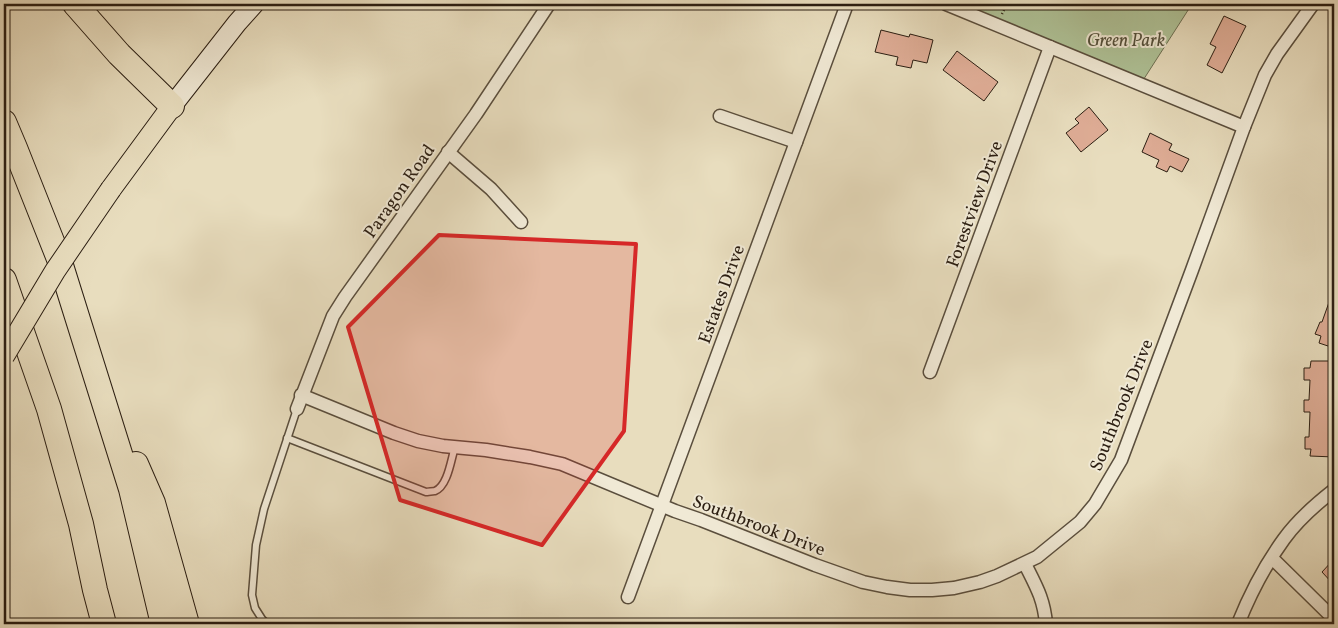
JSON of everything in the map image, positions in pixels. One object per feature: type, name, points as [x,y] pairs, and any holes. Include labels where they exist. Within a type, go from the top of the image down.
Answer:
[{"type":"highway","points":[[75,4],[119,54],[172,106]]},
{"type":"highway","points":[[4,122],[59,259],[130,489],[163,624]]},
{"type":"highway","points":[[4,280],[49,409],[82,524],[104,624]]},
{"type":"highway","points":[[88,351],[153,503],[187,624]]},
{"type":"highway","points":[[95,590],[99,624]]},
{"type":"main road","points":[[4,356],[55,271],[111,189],[172,106],[254,4]]},
{"type":"street","name":"Paragon Road","points":[[297,408],[333,316],[496,85],[548,4]]},
{"type":"street","name":"Estates Drive","points":[[628,597],[847,4]]},
{"type":"street","points":[[946,4],[1244,127]]},
{"type":"street","name":"Southbrook Drive","points":[[301,395],[394,433],[418,440],[530,457],[562,464],[662,506],[863,582],[887,587],[932,590],[954,588],[980,582],[1025,564],[1049,549],[1080,522],[1095,504],[1121,460],[1265,75],[1277,54],[1313,4]]},
{"type":"street","name":"Forestview Drive","points":[[930,372],[1050,47]]},
{"type":"street","points":[[720,116],[796,142]]},
{"type":"street","points":[[448,152],[491,189],[522,222]]},
{"type":"street","points":[[1238,624],[1255,586],[1286,536],[1302,518],[1334,490]]},
{"type":"street","points":[[1272,558],[1334,619]]},
{"type":"street","points":[[1025,564],[1041,596],[1045,609],[1046,624]]},
{"type":"lane","points":[[267,624],[262,620],[255,608],[252,596],[256,545],[264,509],[297,408]]},
{"type":"lane","points":[[287,438],[426,492],[434,491],[442,486],[455,447]]},
{"type":"highlighted area","points":[[439,235],[636,244],[624,431],[542,545],[400,500],[348,327]]},
{"type":"green space","name":"Green Park","points":[[950,4],[1192,4],[1140,85]]},
{"type":"building","points":[[1224,16],[1246,26],[1222,73],[1207,65],[1216,47],[1210,44]]},
{"type":"building","points":[[881,30],[909,37],[910,34],[933,40],[927,63],[913,60],[911,68],[896,65],[898,57],[875,52]]},
{"type":"building","points":[[957,51],[998,82],[984,101],[943,70]]},
{"type":"building","points":[[1089,107],[1108,130],[1081,152],[1066,133],[1079,123],[1075,119]]},
{"type":"building","points":[[1150,133],[1172,144],[1169,150],[1189,159],[1182,172],[1170,166],[1167,172],[1156,167],[1159,160],[1142,152]]},
{"type":"building","points":[[1333,291],[1334,348],[1319,343],[1321,336],[1315,334],[1320,322],[1322,322]]},
{"type":"building","points":[[1311,361],[1334,361],[1334,457],[1310,456],[1311,449],[1305,449],[1305,437],[1309,437],[1310,412],[1304,412],[1304,400],[1309,400],[1310,380],[1304,380],[1304,368],[1310,368]]},
{"type":"building","points":[[1334,559],[1334,585],[1322,572]]}]
